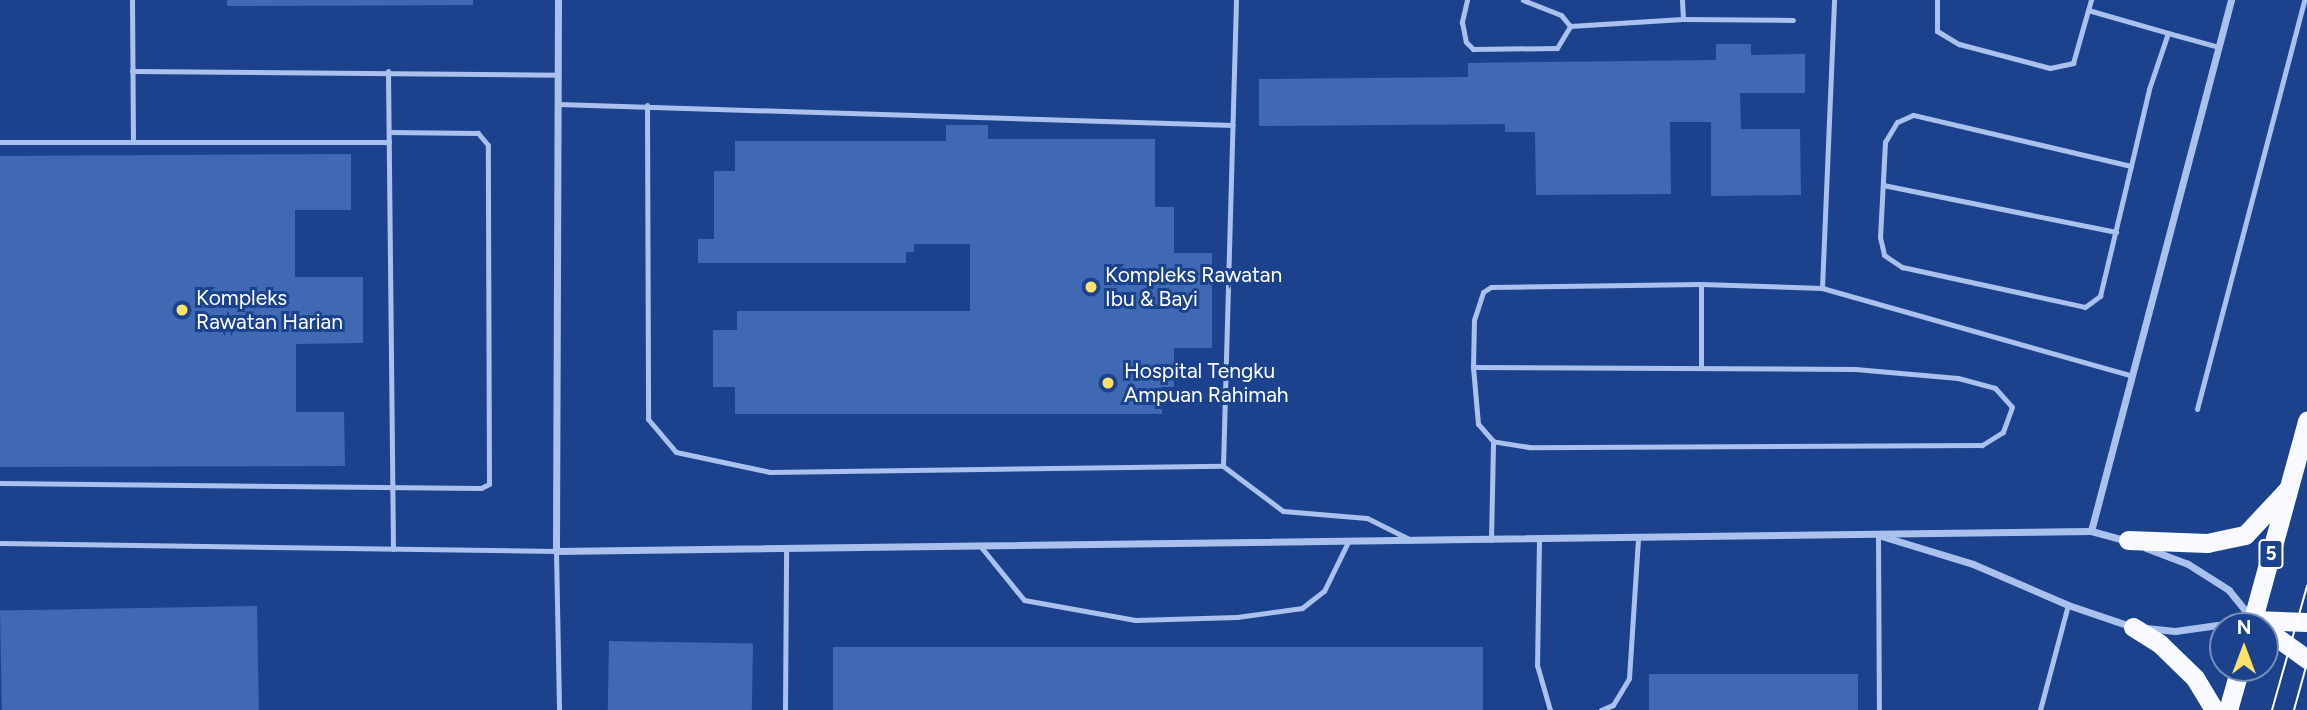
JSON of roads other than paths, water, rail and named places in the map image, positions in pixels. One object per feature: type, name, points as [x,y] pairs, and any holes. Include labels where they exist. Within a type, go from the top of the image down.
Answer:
[{"type":"highway","name":"5","points":[[2260,612],[2307,421]]},
{"type":"highway","points":[[2128,540],[2207,543],[2245,535],[2289,486]]},
{"type":"highway","points":[[2279,624],[2307,622]]},
{"type":"highway","points":[[2133,627],[2160,643],[2195,678],[2214,710]]},
{"type":"highway","points":[[2279,640],[2307,659]]},
{"type":"highway","points":[[2228,710],[2235,682]]},
{"type":"street","points":[[558,0],[556,551],[1413,542],[2091,531],[2128,540],[2188,564],[2229,590],[2247,612]]},
{"type":"street","points":[[2091,531],[2231,0]]},
{"type":"street","points":[[1878,535],[1973,564],[2068,606],[2133,627],[2175,631],[2209,629]]},
{"type":"lane","points":[[132,0],[132,142]]},
{"type":"lane","points":[[1223,466],[1236,0]]},
{"type":"lane","points":[[1467,0],[1462,22],[1466,42],[1473,49],[1557,48],[1570,26]]},
{"type":"lane","points":[[1522,0],[1561,15],[1570,26]]},
{"type":"lane","points":[[1682,0],[1683,19]]},
{"type":"lane","points":[[1822,288],[1834,0]]},
{"type":"lane","points":[[1937,0],[1937,31],[1959,44],[2050,68],[2073,63],[2091,0]]},
{"type":"lane","points":[[2197,409],[2304,0]]},
{"type":"lane","points":[[2088,10],[2219,47]]},
{"type":"lane","points":[[1570,26],[1683,19],[1793,20]]},
{"type":"lane","points":[[2132,166],[1913,116],[1896,122],[1885,142],[1882,185],[1884,255],[1902,267],[2085,307],[2100,296],[2132,166],[2149,89],[2168,33]]},
{"type":"lane","points":[[132,71],[388,71],[558,75]]},
{"type":"lane","points":[[388,71],[393,549]]},
{"type":"lane","points":[[558,104],[1233,125]]},
{"type":"lane","points":[[647,105],[648,419],[676,452],[770,472],[1223,466],[1283,512],[1367,518],[1413,542]]},
{"type":"lane","points":[[0,484],[481,488],[492,477],[488,145],[478,133],[389,132]]},
{"type":"lane","points":[[0,142],[389,142]]},
{"type":"lane","points":[[1882,185],[2116,232]]},
{"type":"lane","points":[[1701,284],[1701,366]]},
{"type":"lane","points":[[1473,367],[1701,366],[1854,369],[1958,377],[1995,388],[2012,407],[2003,432],[1982,445],[1529,447],[1493,441],[1478,424],[1473,367],[1474,320],[1483,292],[1491,287],[1701,284],[1822,288],[2132,376]]},
{"type":"lane","points":[[1491,540],[1493,441]]},
{"type":"lane","points":[[1878,535],[1878,710]]},
{"type":"lane","points":[[1601,710],[1613,705],[1629,678],[1638,539]]},
{"type":"lane","points":[[1539,540],[1537,664],[1550,710]]},
{"type":"lane","points":[[981,547],[1024,600],[1135,620],[1237,617],[1303,608],[1324,592],[1348,542]]},
{"type":"lane","points":[[0,543],[556,551],[559,710]]},
{"type":"lane","points":[[786,549],[786,710]]},
{"type":"lane","points":[[2040,710],[2068,606]]},
{"type":"tram line","points":[[2272,710],[2307,586]]},
{"type":"tram line","points":[[2294,710],[2307,663]]},
{"type":"place","name":"Kompleks Rawatan Ibu & Bayi","points":[[1091,287]]},
{"type":"place","name":"Kompleks Rawatan Harian","points":[[182,310]]},
{"type":"place","name":"Hospital Tengku Ampuan Rahimah","points":[[1108,383]]}]
